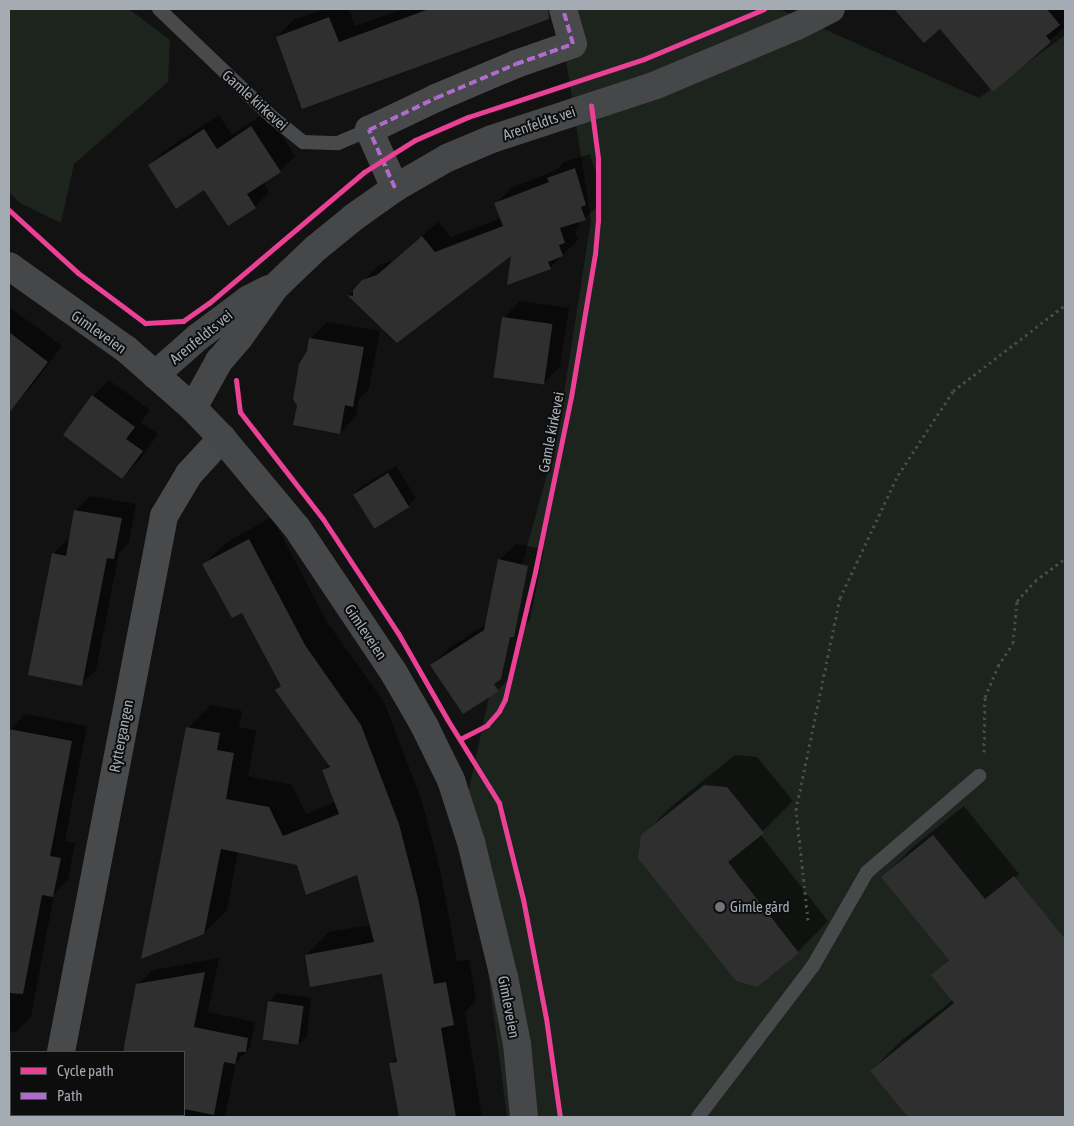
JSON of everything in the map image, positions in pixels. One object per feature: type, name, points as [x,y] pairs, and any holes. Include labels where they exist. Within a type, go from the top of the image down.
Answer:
[{"type":"street","name":"Gamle kirkevei","points":[[368,130],[436,98],[516,64],[573,44],[563,9]]},
{"type":"street","name":"Arenfeldts vei","points":[[193,408],[219,361],[239,338],[275,287],[316,248],[354,217],[395,188],[447,158],[492,139],[656,85],[797,26],[831,9]]},
{"type":"street","points":[[368,130],[395,188]]},
{"type":"street","name":"Gimleveien","points":[[9,266],[126,350],[193,408],[222,438],[260,482],[302,536],[394,673],[424,725],[451,780],[471,842],[504,977],[517,1044],[524,1117]]},
{"type":"street","name":"Arenfeldts vei","points":[[155,375],[198,337],[249,299],[275,287]]},
{"type":"street","name":"Ryttergangen","points":[[61,1051],[164,516],[189,474],[222,438]]},
{"type":"lane","name":"Gamle kirkevei","points":[[159,9],[272,118],[303,142],[338,143],[368,130]]},
{"type":"lane","points":[[698,1117],[813,966],[867,872],[979,776]]},
{"type":"path","points":[[813,966],[796,810],[840,598],[898,475],[953,390],[1065,305]]},
{"type":"path","points":[[979,776],[984,765],[985,697],[998,666],[1013,644],[1017,601],[1035,581],[1065,558]]},
{"type":"shaded area","points":[[9,9],[129,9],[170,40],[168,82],[74,164],[61,223],[20,203],[9,192]]},
{"type":"shaded area","points":[[558,9],[779,9],[979,98],[1065,35],[1065,1117],[507,1117],[466,803],[501,641],[557,438],[591,220]]},
{"type":"building","points":[[429,9],[548,9],[549,19],[302,109],[276,37],[329,17],[339,42]]},
{"type":"building","points":[[894,9],[1047,9],[1060,25],[1046,36],[1051,42],[993,92],[940,29],[924,43]]},
{"type":"building","points":[[251,126],[281,172],[247,194],[256,208],[228,226],[204,190],[176,209],[148,165],[204,129],[217,149]]},
{"type":"building","points":[[575,168],[586,205],[581,207],[586,220],[560,228],[565,243],[559,245],[563,256],[548,262],[551,269],[507,285],[511,256],[397,343],[347,295],[353,296],[353,290],[362,280],[377,275],[422,236],[435,252],[503,226],[494,203],[549,182],[547,178]]},
{"type":"building","points":[[502,317],[553,324],[544,385],[494,377]]},
{"type":"building","points":[[9,332],[48,362],[9,413]]},
{"type":"building","points":[[309,338],[364,347],[353,407],[345,405],[340,434],[293,425],[297,406],[293,399],[299,364],[307,351]]},
{"type":"building","points":[[92,395],[135,427],[126,439],[143,451],[122,479],[63,435]]},
{"type":"building","points":[[388,473],[409,507],[374,529],[353,495]]},
{"type":"building","points":[[74,510],[122,518],[114,559],[107,558],[82,686],[28,675],[52,553],[66,556]]},
{"type":"building","points":[[249,539],[305,645],[361,725],[399,824],[418,898],[434,984],[446,982],[454,1025],[441,1028],[456,1117],[399,1117],[389,1063],[397,1062],[382,974],[310,987],[305,955],[374,942],[357,875],[306,895],[297,865],[221,849],[204,934],[141,959],[186,727],[220,733],[217,750],[234,753],[226,799],[269,807],[283,836],[339,814],[322,770],[330,767],[275,690],[281,686],[242,613],[232,618],[202,564]]},
{"type":"building","points":[[498,559],[528,566],[514,637],[510,637],[501,679],[494,684],[499,691],[463,714],[430,665],[484,630]]},
{"type":"building","points":[[9,729],[72,741],[50,856],[61,858],[53,897],[42,895],[23,994],[9,993]]},
{"type":"building","name":"Gimle gård","points":[[704,785],[727,787],[764,833],[728,862],[799,953],[757,987],[736,981],[638,858],[641,835]]},
{"type":"building","points":[[933,835],[985,899],[1014,876],[1065,939],[1065,1117],[908,1117],[870,1071],[954,1003],[931,975],[949,960],[881,877]]},
{"type":"building","points":[[205,972],[194,1027],[248,1038],[246,1052],[238,1052],[235,1064],[224,1062],[214,1115],[185,1109],[185,1051],[123,1051],[136,984]]},
{"type":"building","points":[[268,1001],[304,1006],[298,1045],[263,1040]]},
{"type":"marked path","points":[[395,188],[369,130],[436,98],[516,64],[573,44],[563,9]]},
{"type":"cycle path","points":[[9,210],[78,273],[145,323],[183,321],[209,303],[364,172],[415,140],[468,117],[644,59],[764,9]]},
{"type":"cycle path","points":[[460,739],[487,725],[499,711],[505,699],[535,572],[571,397],[595,254],[598,221],[598,158],[591,105]]},
{"type":"cycle path","points":[[236,380],[240,412],[323,519],[398,633],[447,719],[499,803],[523,899],[546,1018],[560,1117]]},
{"type":"place","name":"Gimle gård","points":[[720,907]]}]
